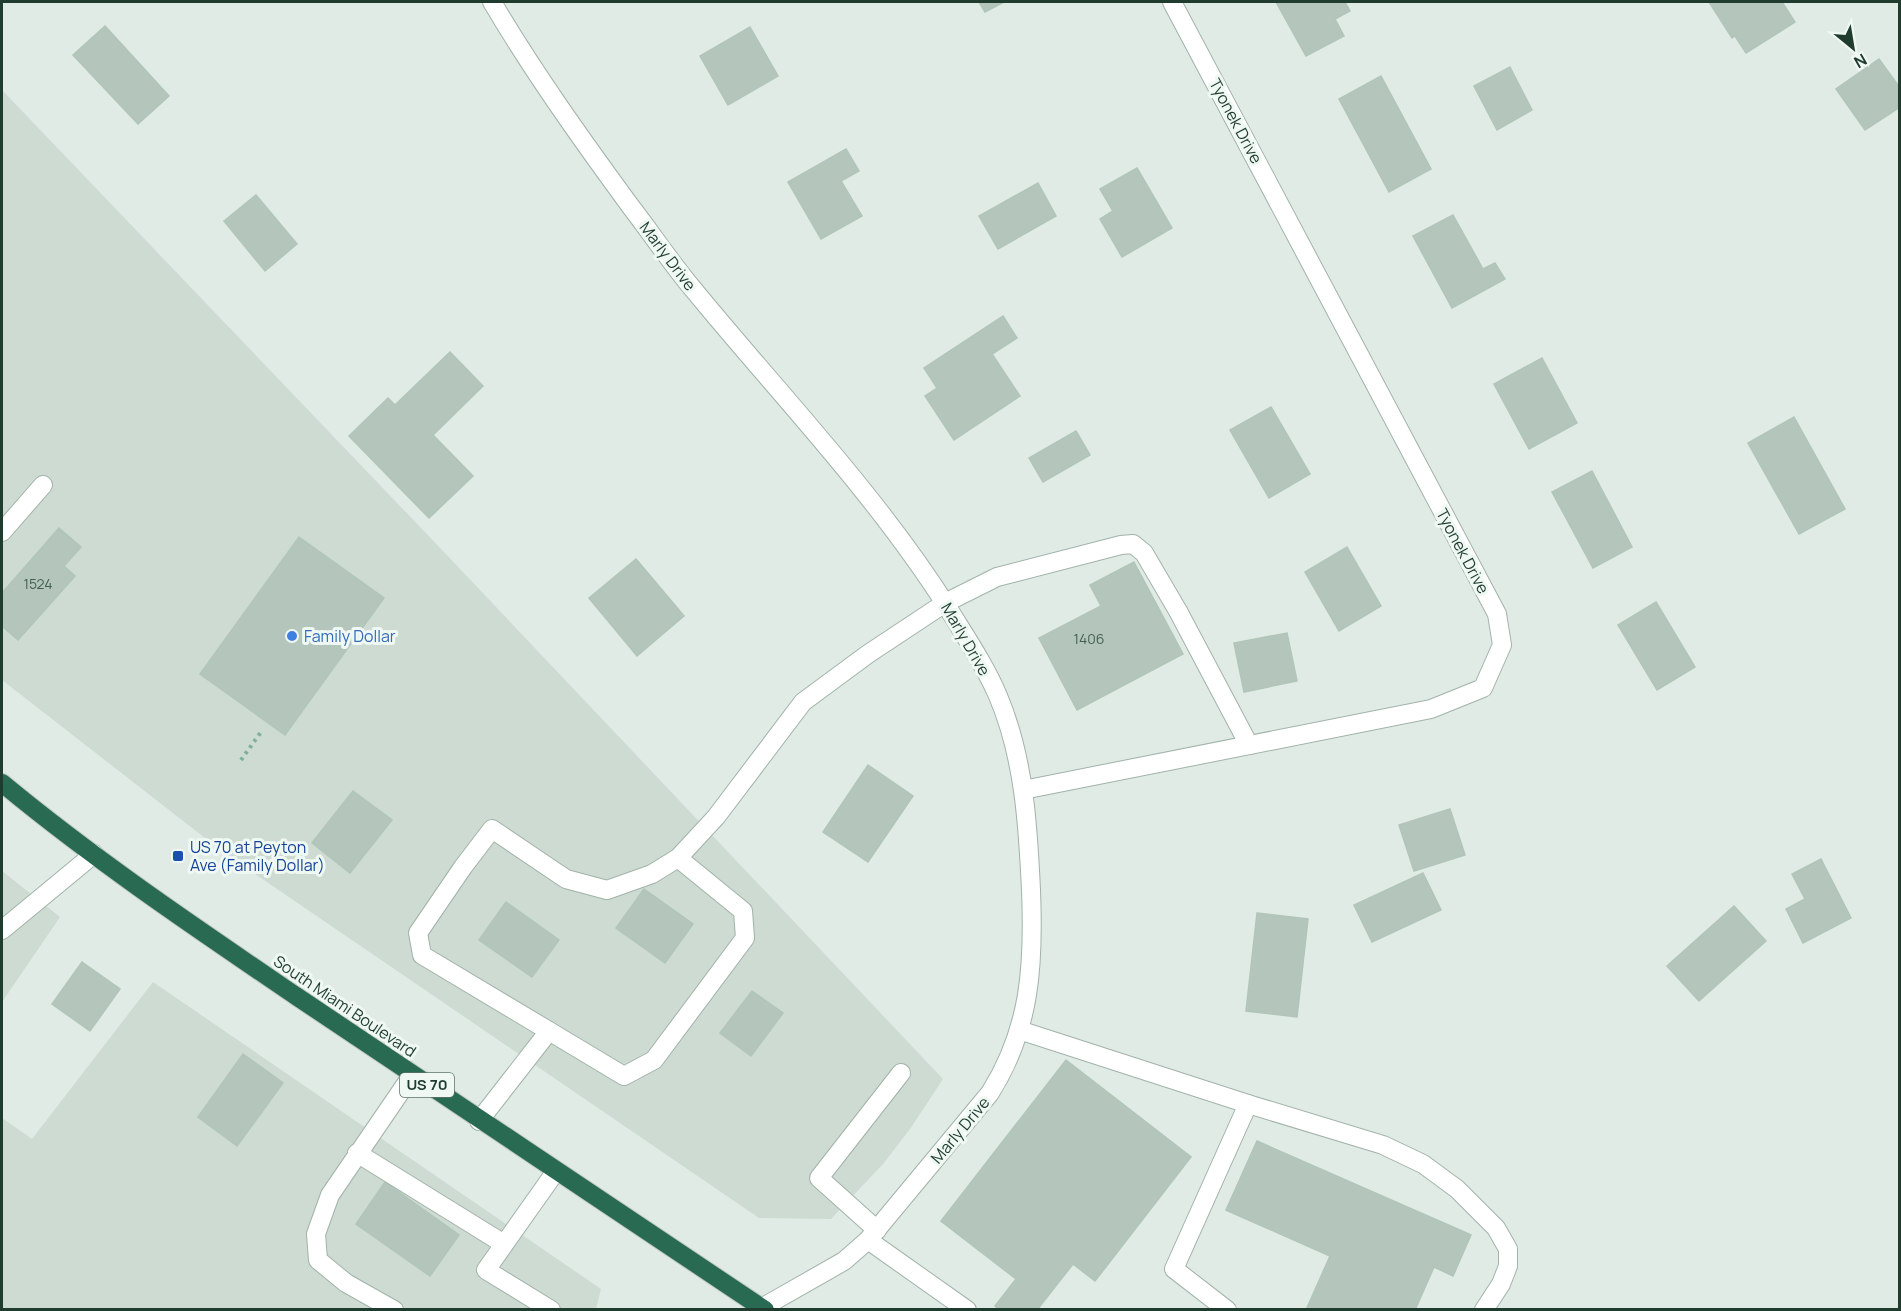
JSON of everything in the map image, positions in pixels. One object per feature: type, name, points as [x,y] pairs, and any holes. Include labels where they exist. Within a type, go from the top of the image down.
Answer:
[{"type":"highway","name":"South Miami Boulevard","points":[[2,783],[94,854],[216,941],[479,1121],[762,1309]]},
{"type":"street","name":"Marly Drive","points":[[492,2],[527,62],[574,130],[684,277],[880,511],[930,580],[968,640],[998,697],[1015,750],[1023,790],[1029,863],[1032,967],[1019,1030],[1003,1072],[990,1093],[872,1235],[844,1261],[762,1309]]},
{"type":"street","name":"Tyonek Drive","points":[[1023,790],[1431,709],[1483,688],[1502,645],[1497,614],[1172,2]]},
{"type":"street","points":[[2,532],[43,485]]},
{"type":"street","points":[[678,858],[743,910],[745,938],[654,1060],[624,1076],[422,955],[418,933],[492,829],[566,879],[607,890],[652,874],[678,858],[716,817],[803,702],[868,654],[945,603],[997,577],[1121,545],[1133,544],[1144,553],[1178,611],[1249,745]]},
{"type":"street","points":[[2,930],[94,854]]},
{"type":"street","points":[[1019,1030],[1383,1145],[1424,1164],[1457,1189],[1496,1228],[1508,1249],[1508,1266],[1501,1284],[1484,1310]]},
{"type":"street","points":[[479,1121],[549,1031]]},
{"type":"street","points":[[901,1073],[819,1178],[872,1235],[967,1310]]},
{"type":"street","points":[[394,1310],[346,1283],[318,1260],[316,1234],[330,1195],[411,1075]]},
{"type":"street","points":[[1227,1310],[1174,1269],[1248,1104]]},
{"type":"street","points":[[357,1153],[504,1244]]},
{"type":"street","points":[[551,1310],[486,1270],[556,1172]]},
{"type":"path","points":[[241,760],[261,732]]},
{"type":"shaded area","points":[[2,90],[943,1079],[910,1129],[883,1164],[831,1219],[759,1218],[223,852],[2,680]]},
{"type":"shaded area","points":[[2,871],[60,917],[2,1002]]},
{"type":"shaded area","points":[[153,982],[601,1289],[596,1309],[2,1309],[2,1118],[32,1139]]},
{"type":"building","points":[[979,2],[1004,2],[985,12]]},
{"type":"building","points":[[1276,2],[1345,2],[1350,11],[1335,19],[1344,36],[1306,56]]},
{"type":"building","points":[[1709,2],[1782,2],[1795,22],[1746,53],[1735,36],[1732,38]]},
{"type":"building","points":[[105,26],[169,96],[138,124],[73,55]]},
{"type":"building","points":[[750,27],[778,76],[728,105],[700,56]]},
{"type":"building","points":[[1879,59],[1900,88],[1900,107],[1865,130],[1836,89]]},
{"type":"building","points":[[1510,67],[1532,110],[1497,130],[1474,86]]},
{"type":"building","points":[[1381,76],[1431,169],[1389,192],[1339,99]]},
{"type":"building","points":[[846,149],[859,171],[841,181],[862,216],[821,239],[788,182]]},
{"type":"building","points":[[1137,168],[1172,228],[1122,257],[1100,219],[1113,211],[1100,189]]},
{"type":"building","points":[[1038,183],[1056,216],[998,249],[979,216]]},
{"type":"building","points":[[256,195],[297,244],[265,271],[224,221]]},
{"type":"building","points":[[1453,215],[1483,269],[1495,263],[1505,279],[1452,308],[1413,236]]},
{"type":"building","points":[[1003,316],[1017,338],[992,354],[1020,396],[954,440],[925,396],[937,388],[924,368]]},
{"type":"building","points":[[450,352],[483,386],[433,435],[473,476],[429,518],[349,436],[388,398],[395,405]]},
{"type":"building","points":[[1542,358],[1577,423],[1529,449],[1494,384]]},
{"type":"building","points":[[1271,407],[1310,474],[1269,498],[1230,430]]},
{"type":"building","points":[[1794,417],[1845,509],[1799,534],[1748,443]]},
{"type":"building","points":[[1076,431],[1090,455],[1043,482],[1029,458]]},
{"type":"building","points":[[1592,471],[1632,547],[1593,568],[1552,492]]},
{"type":"building","points":[[59,528],[81,547],[64,566],[75,576],[18,640],[2,626],[2,593]]},
{"type":"building","name":"Family Dollar","points":[[299,537],[384,598],[285,735],[200,674]]},
{"type":"building","points":[[1347,547],[1381,606],[1339,631],[1305,572]]},
{"type":"building","points":[[636,559],[684,616],[637,656],[589,598]]},
{"type":"building","points":[[1134,562],[1183,654],[1077,710],[1039,638],[1101,606],[1090,585]]},
{"type":"building","points":[[1656,602],[1695,667],[1657,690],[1618,625]]},
{"type":"building","points":[[1287,633],[1297,681],[1244,692],[1234,643]]},
{"type":"building","points":[[868,765],[913,796],[868,862],[823,832]]},
{"type":"building","points":[[353,791],[392,820],[350,873],[312,843]]},
{"type":"building","points":[[1450,809],[1465,855],[1414,871],[1399,825]]},
{"type":"building","points":[[1821,859],[1851,918],[1803,943],[1786,909],[1805,899],[1792,874]]},
{"type":"building","points":[[1423,873],[1441,910],[1372,942],[1354,905]]},
{"type":"building","points":[[644,889],[693,924],[665,963],[616,928]]},
{"type":"building","points":[[506,902],[559,940],[532,977],[479,940]]},
{"type":"building","points":[[1734,906],[1766,941],[1699,1001],[1667,966]]},
{"type":"building","points":[[1257,913],[1308,919],[1297,1017],[1246,1011]]},
{"type":"building","points":[[82,962],[120,989],[90,1031],[52,1004]]},
{"type":"building","points":[[752,991],[783,1013],[751,1056],[720,1033]]},
{"type":"building","points":[[243,1054],[283,1083],[237,1146],[198,1117]]},
{"type":"building","points":[[1066,1060],[1191,1157],[1095,1281],[1073,1264],[1037,1310],[999,1310],[995,1306],[1016,1279],[941,1221]]},
{"type":"building","points":[[1257,1141],[1471,1235],[1453,1276],[1434,1267],[1415,1310],[1306,1310],[1330,1256],[1226,1210]]},
{"type":"building","points":[[385,1182],[459,1235],[430,1276],[356,1224]]},
{"type":"place","name":"Family Dollar","points":[[292,636]]},
{"type":"place","name":"US 70 at Peyton Ave (Family Dollar)","points":[[178,856]]}]
